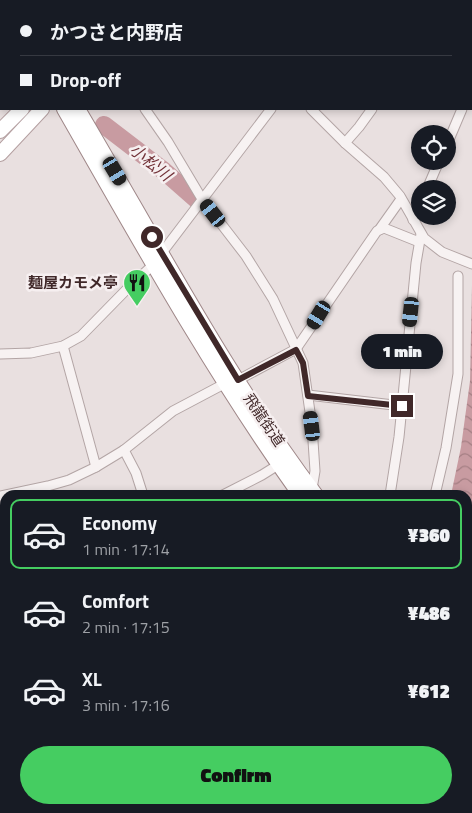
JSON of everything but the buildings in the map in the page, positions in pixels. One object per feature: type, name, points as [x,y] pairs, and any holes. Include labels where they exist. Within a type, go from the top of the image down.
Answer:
[{"type":"main road","points":[[0,131],[21,110]]},
{"type":"main road","points":[[0,154],[41,110]]},
{"type":"main road","name":"飛龍街道","points":[[65,110],[152,265],[231,382],[275,438],[307,490]]},
{"type":"main road","name":"飛龍街道","points":[[79,110],[278,465],[306,490]]},
{"type":"street","points":[[145,110],[168,142],[202,199],[246,256],[273,298],[303,363],[316,471],[310,490]]},
{"type":"street","points":[[161,254],[270,110]]},
{"type":"street","points":[[312,110],[384,178],[401,199],[411,216]]},
{"type":"street","points":[[345,143],[371,110]]},
{"type":"street","points":[[455,125],[462,110]]},
{"type":"street","points":[[26,490],[69,480],[96,467],[124,450],[172,411],[296,350],[373,236],[401,199]]},
{"type":"street","points":[[391,490],[399,437],[420,238],[415,225]]},
{"type":"street","points":[[379,230],[384,228],[420,238],[442,252],[468,263]]},
{"type":"street","points":[[0,354],[31,353],[63,346],[81,336],[152,265]]},
{"type":"street","points":[[436,490],[446,448],[458,374],[458,276]]},
{"type":"street","points":[[63,346],[96,467]]},
{"type":"street","points":[[308,396],[402,406]]},
{"type":"street","points":[[124,450],[136,473],[141,490]]},
{"type":"street","points":[[233,490],[262,476],[278,465]]},
{"type":"water","points":[[472,285],[472,490],[452,490],[461,447],[470,381]]},
{"type":"waterway","name":"小松川","points":[[104,125],[164,171],[197,200]]},
{"type":"place","name":"麺屋カモメ亭","points":[[137,307]]},
{"type":"route","points":[[152,237],[200,320],[238,380],[296,350],[303,363],[308,396],[402,406]]}]
